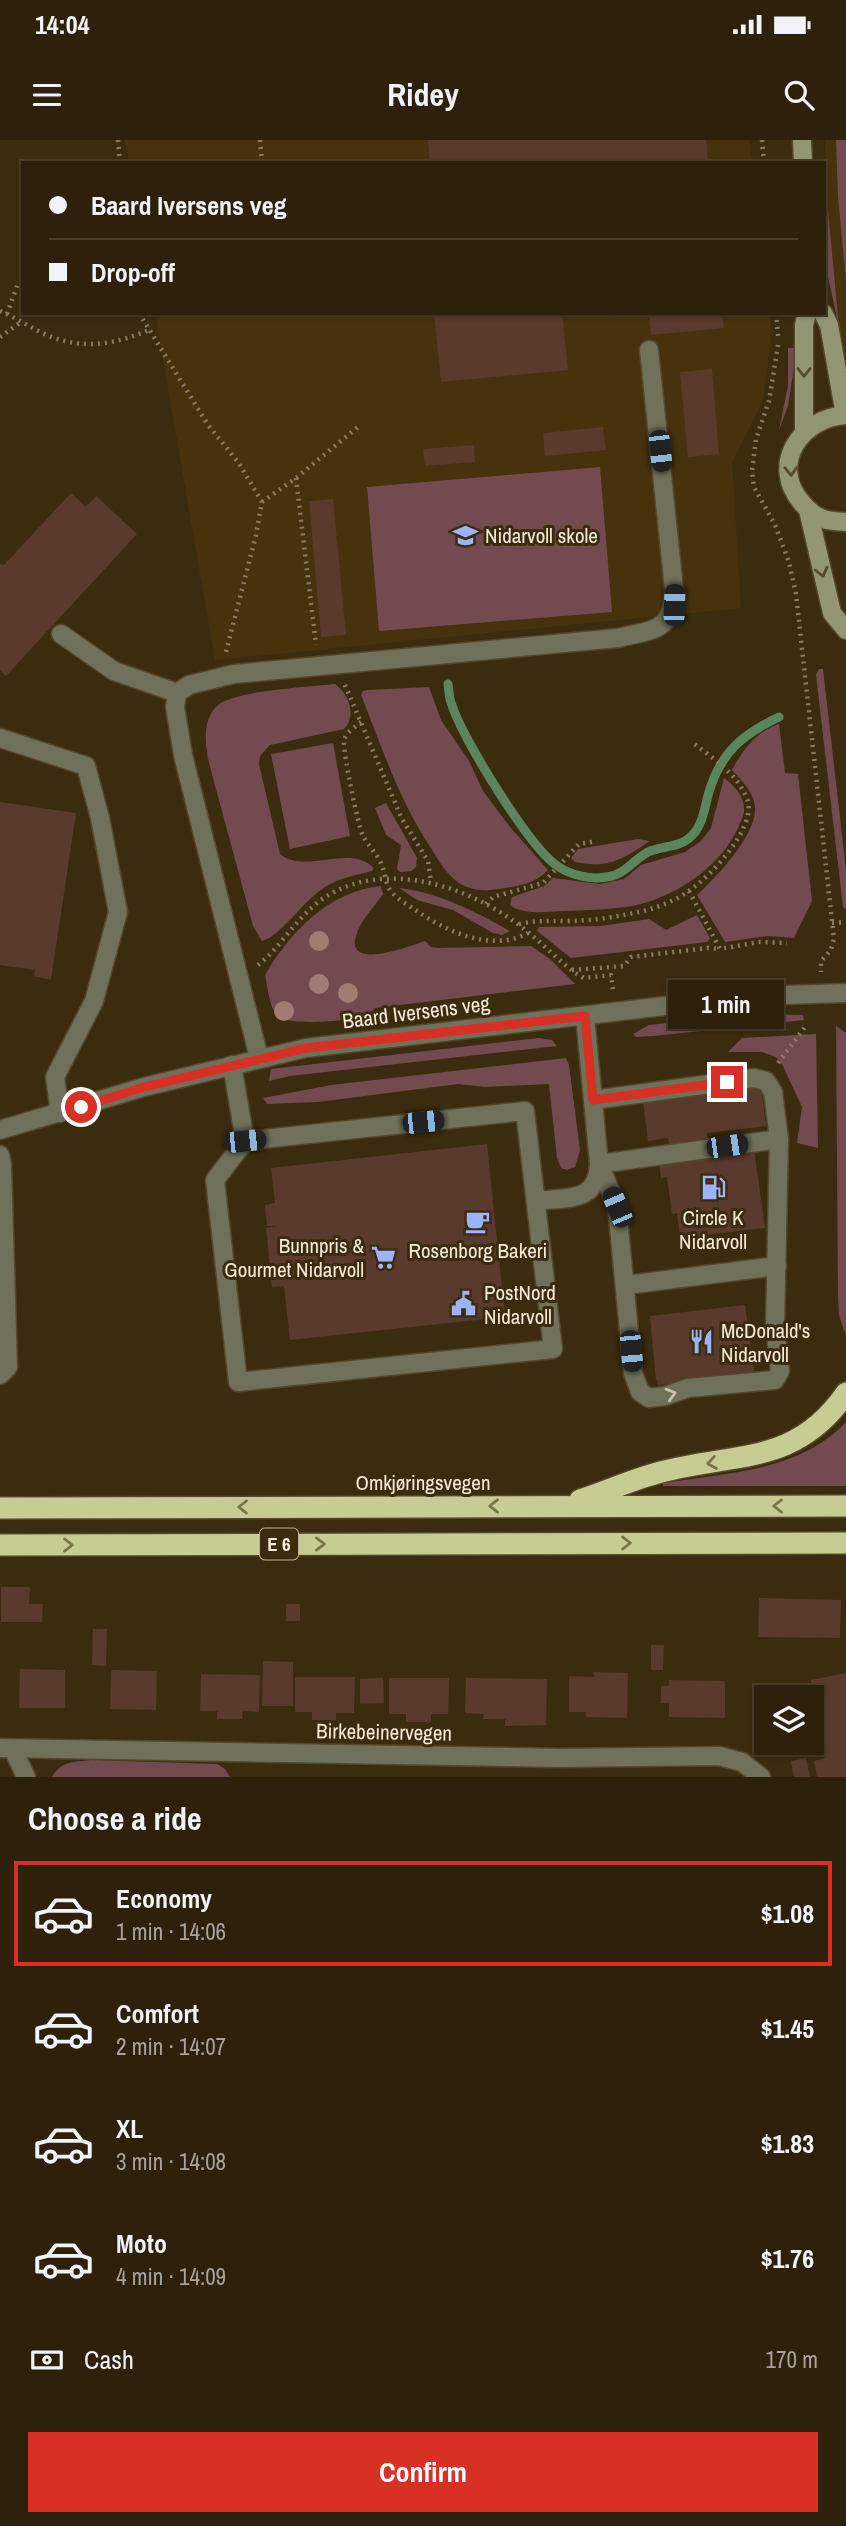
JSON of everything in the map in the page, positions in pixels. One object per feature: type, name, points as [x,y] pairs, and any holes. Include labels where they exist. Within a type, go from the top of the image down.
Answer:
[{"type":"highway","name":"E 6","points":[[562,1506],[662,1472],[765,1453],[796,1441],[821,1424],[846,1393]]},
{"type":"highway","name":"Omkjøringsvegen","points":[[0,1508],[846,1506]]},
{"type":"highway","name":"E 6","points":[[0,1545],[846,1543]]},
{"type":"main road","points":[[802,140],[803,161]]},
{"type":"main road","points":[[804,430],[804,325],[806,315]]},
{"type":"main road","points":[[824,315],[829,325],[846,415],[827,417],[804,430],[792,449],[788,468],[796,496],[808,510],[824,519],[846,522]]},
{"type":"main road","points":[[808,510],[832,613],[846,630]]},
{"type":"street","points":[[259,1058],[183,755],[175,707],[177,693],[189,685],[234,674],[618,638],[657,628],[666,622],[674,605],[674,589],[649,350]]},
{"type":"street","points":[[61,634],[114,671],[177,693]]},
{"type":"street","points":[[0,738],[86,766],[100,818],[118,912],[94,1001],[55,1077],[60,1113]]},
{"type":"street","name":"Baard Iversens veg","points":[[0,1130],[144,1087],[316,1046],[699,1002],[846,993]]},
{"type":"street","points":[[537,1201],[584,1195],[596,1183],[599,1164],[585,1016]]},
{"type":"street","points":[[232,1065],[245,1141]]},
{"type":"street","points":[[593,1100],[754,1078],[766,1080],[773,1092],[779,1139],[775,1326],[780,1371],[775,1380],[688,1388],[649,1398],[640,1392],[633,1373],[617,1207],[599,1164]]},
{"type":"street","points":[[525,1111],[553,1349],[238,1382],[215,1180],[245,1141],[525,1111]]},
{"type":"street","points":[[599,1164],[779,1139]]},
{"type":"street","points":[[0,1155],[8,1367],[0,1376]]},
{"type":"street","points":[[626,1285],[776,1266]]},
{"type":"street","points":[[7,1748],[26,1777]]},
{"type":"street","name":"Birkebeinervegen","points":[[7,1748],[559,1758],[719,1756],[742,1762],[761,1777]]},
{"type":"path","points":[[118,140],[120,161]]},
{"type":"path","points":[[260,140],[262,161]]},
{"type":"path","points":[[762,140],[764,161]]},
{"type":"path","points":[[7,314],[18,283]]},
{"type":"path","points":[[0,311],[51,337],[78,343],[102,345],[125,340],[149,330]]},
{"type":"path","points":[[140,315],[208,425],[238,462],[262,502],[224,659]]},
{"type":"path","points":[[776,315],[779,342],[774,377],[755,439],[752,471],[754,487],[775,525],[789,562],[796,594],[834,939],[831,950],[821,961]]},
{"type":"path","points":[[0,337],[21,322]]},
{"type":"path","points":[[262,502],[358,427]]},
{"type":"path","points":[[296,478],[318,667]]},
{"type":"path","points":[[341,680],[348,689],[402,819],[428,861],[430,882]]},
{"type":"path","points":[[361,722],[347,734],[344,741],[347,758],[362,834],[380,862],[394,894],[440,926],[482,939],[517,939],[528,933]]},
{"type":"path","points":[[519,924],[620,915],[648,909],[689,891],[721,861],[744,826],[749,802],[731,775],[692,742]]},
{"type":"path","points":[[486,904],[493,897],[543,883],[579,844],[597,841]]},
{"type":"path","points":[[239,973],[260,964],[295,923],[319,901],[360,881],[387,878],[430,882],[486,904],[519,924],[571,971],[583,978],[611,975],[614,993]]},
{"type":"path","points":[[689,891],[720,949]]},
{"type":"path","points":[[832,923],[846,922]]},
{"type":"path","points":[[571,971],[624,966],[631,957],[720,949],[759,942],[787,943]]},
{"type":"path","points":[[783,1055],[804,1027]]},
{"type":"shaded area","points":[[125,140],[749,140],[752,161],[129,161]]},
{"type":"shaded area","points":[[825,140],[846,140],[846,358],[826,268]]},
{"type":"shaded area","points":[[836,140],[846,140],[846,280],[838,197]]},
{"type":"shaded area","points":[[826,189],[839,327],[826,268]]},
{"type":"shaded area","name":"Nidarvoll skole","points":[[155,315],[769,315],[772,333],[763,400],[732,462],[741,608],[215,660]]},
{"type":"shaded area","points":[[788,348],[797,348],[788,406],[779,430],[788,386]]},
{"type":"shaded area","points":[[600,467],[612,612],[379,631],[367,487]]},
{"type":"shaded area","points":[[819,669],[823,669],[846,870],[846,909],[843,907],[816,675]]},
{"type":"shaded area","points":[[335,684],[350,705],[350,718],[344,729],[270,745],[260,756],[259,764],[280,854],[290,860],[302,862],[353,858],[374,868],[325,887],[277,932],[262,941],[253,926],[209,763],[207,725],[217,706],[239,696]]},
{"type":"shaded area","points":[[429,687],[441,720],[469,761],[483,791],[548,870],[539,878],[523,885],[493,890],[464,886],[447,872],[437,859],[410,813],[361,695],[367,690]]},
{"type":"shaded area","points":[[779,724],[785,773],[798,774],[812,901],[794,938],[768,936],[725,942],[697,895],[732,857],[753,822],[753,799],[748,788],[732,770],[751,742],[764,731]]},
{"type":"shaded area","points":[[333,743],[350,836],[290,849],[271,754]]},
{"type":"shaded area","points":[[724,778],[734,787],[744,803],[743,816],[722,853],[688,883],[648,902],[616,908],[535,912],[510,905],[512,897],[544,886],[553,878],[600,884],[624,879],[641,865],[685,852],[701,841],[711,828]]},
{"type":"shaded area","points":[[386,803],[417,858],[416,867],[411,871],[400,872],[397,869],[401,845],[386,835],[375,808]]},
{"type":"shaded area","points":[[638,839],[650,841],[615,861],[587,864],[575,862],[571,858],[578,849]]},
{"type":"shaded area","points":[[381,886],[383,894],[356,936],[355,947],[360,953],[382,954],[425,941],[431,947],[438,948],[531,946],[550,959],[575,984],[375,1008],[366,1015],[336,1021],[308,1022],[279,1017],[271,1003],[265,975],[286,944],[313,916],[328,905],[362,889]]},
{"type":"shaded area","points":[[399,888],[443,899],[510,931],[502,935],[493,933],[453,910],[417,900]]},
{"type":"shaded area","points":[[697,915],[710,938],[707,942],[571,958],[537,931],[539,927],[601,926],[649,919],[666,930]]},
{"type":"shaded area","points":[[753,1014],[803,1015],[804,1020],[654,1036],[636,1037],[633,1034],[649,1025]]},
{"type":"shaded area","points":[[836,1026],[846,1033],[846,1336],[839,1315],[838,1295]]},
{"type":"shaded area","points":[[816,1034],[818,1148],[797,1143],[802,1107],[776,1057],[762,1052],[728,1052],[742,1038]]},
{"type":"shaded area","points":[[539,1038],[552,1040],[557,1046],[290,1076],[269,1081],[271,1069]]},
{"type":"shaded area","points":[[566,1058],[580,1150],[575,1167],[567,1170],[561,1168],[557,1158],[549,1084],[485,1087],[458,1084],[318,1102],[267,1104],[263,1098],[331,1085]]},
{"type":"shaded area","points":[[846,1422],[846,1486],[663,1486],[663,1483],[737,1472],[785,1460],[828,1438]]},
{"type":"shaded area","points":[[91,1760],[217,1764],[225,1769],[230,1777],[52,1777],[64,1765]]},
{"type":"building","points":[[428,140],[706,140],[708,161],[430,161]]},
{"type":"building","points":[[434,315],[562,315],[568,370],[441,382]]},
{"type":"building","points":[[609,315],[642,315],[609,318]]},
{"type":"building","points":[[649,315],[722,315],[724,328],[651,335]]},
{"type":"building","points":[[712,369],[719,454],[688,457],[680,372]]},
{"type":"building","points":[[603,427],[606,450],[545,456],[543,433]]},
{"type":"building","points":[[474,445],[475,462],[425,466],[423,449]]},
{"type":"building","points":[[71,493],[86,507],[96,496],[137,534],[6,676],[0,670],[0,564],[4,565]]},
{"type":"building","points":[[333,499],[346,635],[321,637],[309,501]]},
{"type":"building","points":[[0,802],[76,813],[51,980],[34,976],[35,970],[0,965]]},
{"type":"building","points":[[761,1086],[766,1126],[707,1133],[709,1148],[754,1149],[765,1228],[680,1238],[677,1213],[672,1214],[667,1177],[661,1178],[658,1154],[670,1153],[668,1138],[648,1141],[643,1100]]},
{"type":"building","name":"Bunnpris & Gourmet Nidarvoll","points":[[487,1144],[505,1317],[290,1340],[284,1286],[272,1287],[266,1228],[278,1226],[267,1226],[265,1205],[275,1203],[271,1168]]},
{"type":"building","points":[[745,1305],[753,1374],[658,1385],[650,1316]]},
{"type":"building","points":[[1,1587],[30,1587],[29,1604],[43,1604],[42,1622],[1,1622]]},
{"type":"building","points":[[759,1598],[841,1600],[840,1638],[758,1637]]},
{"type":"building","points":[[286,1604],[300,1604],[300,1621],[286,1621]]},
{"type":"building","points":[[93,1629],[107,1629],[106,1666],[92,1665]]},
{"type":"building","points":[[651,1645],[664,1645],[663,1670],[651,1670]]},
{"type":"building","points":[[263,1661],[293,1662],[293,1706],[262,1706]]},
{"type":"building","points":[[20,1669],[65,1670],[65,1708],[19,1708]]},
{"type":"building","points":[[111,1670],[157,1671],[156,1710],[110,1709]]},
{"type":"building","points":[[594,1672],[628,1673],[627,1718],[586,1717],[586,1712],[569,1712],[569,1676],[594,1677]]},
{"type":"building","points":[[846,1673],[846,1777],[817,1777],[814,1761],[825,1758],[824,1685],[812,1685],[811,1680]]},
{"type":"building","points":[[201,1674],[260,1675],[259,1712],[243,1711],[242,1719],[217,1719],[217,1711],[200,1711]]},
{"type":"building","points":[[295,1677],[355,1677],[354,1713],[336,1713],[336,1720],[312,1720],[312,1712],[295,1712]]},
{"type":"building","points":[[383,1678],[384,1703],[360,1704],[360,1679]]},
{"type":"building","points":[[389,1678],[449,1678],[448,1714],[431,1714],[431,1722],[406,1722],[406,1714],[389,1714]]},
{"type":"building","points":[[466,1678],[547,1679],[546,1725],[505,1726],[505,1719],[483,1719],[484,1714],[465,1713]]},
{"type":"building","points":[[669,1680],[725,1681],[725,1718],[669,1717],[669,1703],[661,1703],[661,1686],[669,1686]]},
{"type":"building","points":[[806,1758],[810,1777],[794,1777],[791,1761]]},
{"type":"waterway","points":[[448,684],[450,700],[458,721],[514,815],[544,854],[556,865],[567,872],[587,877],[613,876],[648,852],[679,844],[693,835],[700,824],[714,778],[727,755],[744,738],[779,717]]},
{"type":"place","name":"Nidarvoll skole","points":[[465,535]]},
{"type":"place","name":"Circle K Nidarvoll","points":[[713,1188]]},
{"type":"place","name":"Rosenborg Bakeri","points":[[478,1221]]},
{"type":"place","name":"Bunnpris & Gourmet Nidarvoll","points":[[384,1257]]},
{"type":"place","name":"PostNord Nidarvoll","points":[[464,1304]]},
{"type":"place","name":"McDonald's Nidarvoll","points":[[701,1342]]},
{"type":"route","points":[[81,1107],[144,1087],[306,1048],[585,1016],[593,1100],[727,1082]]}]
